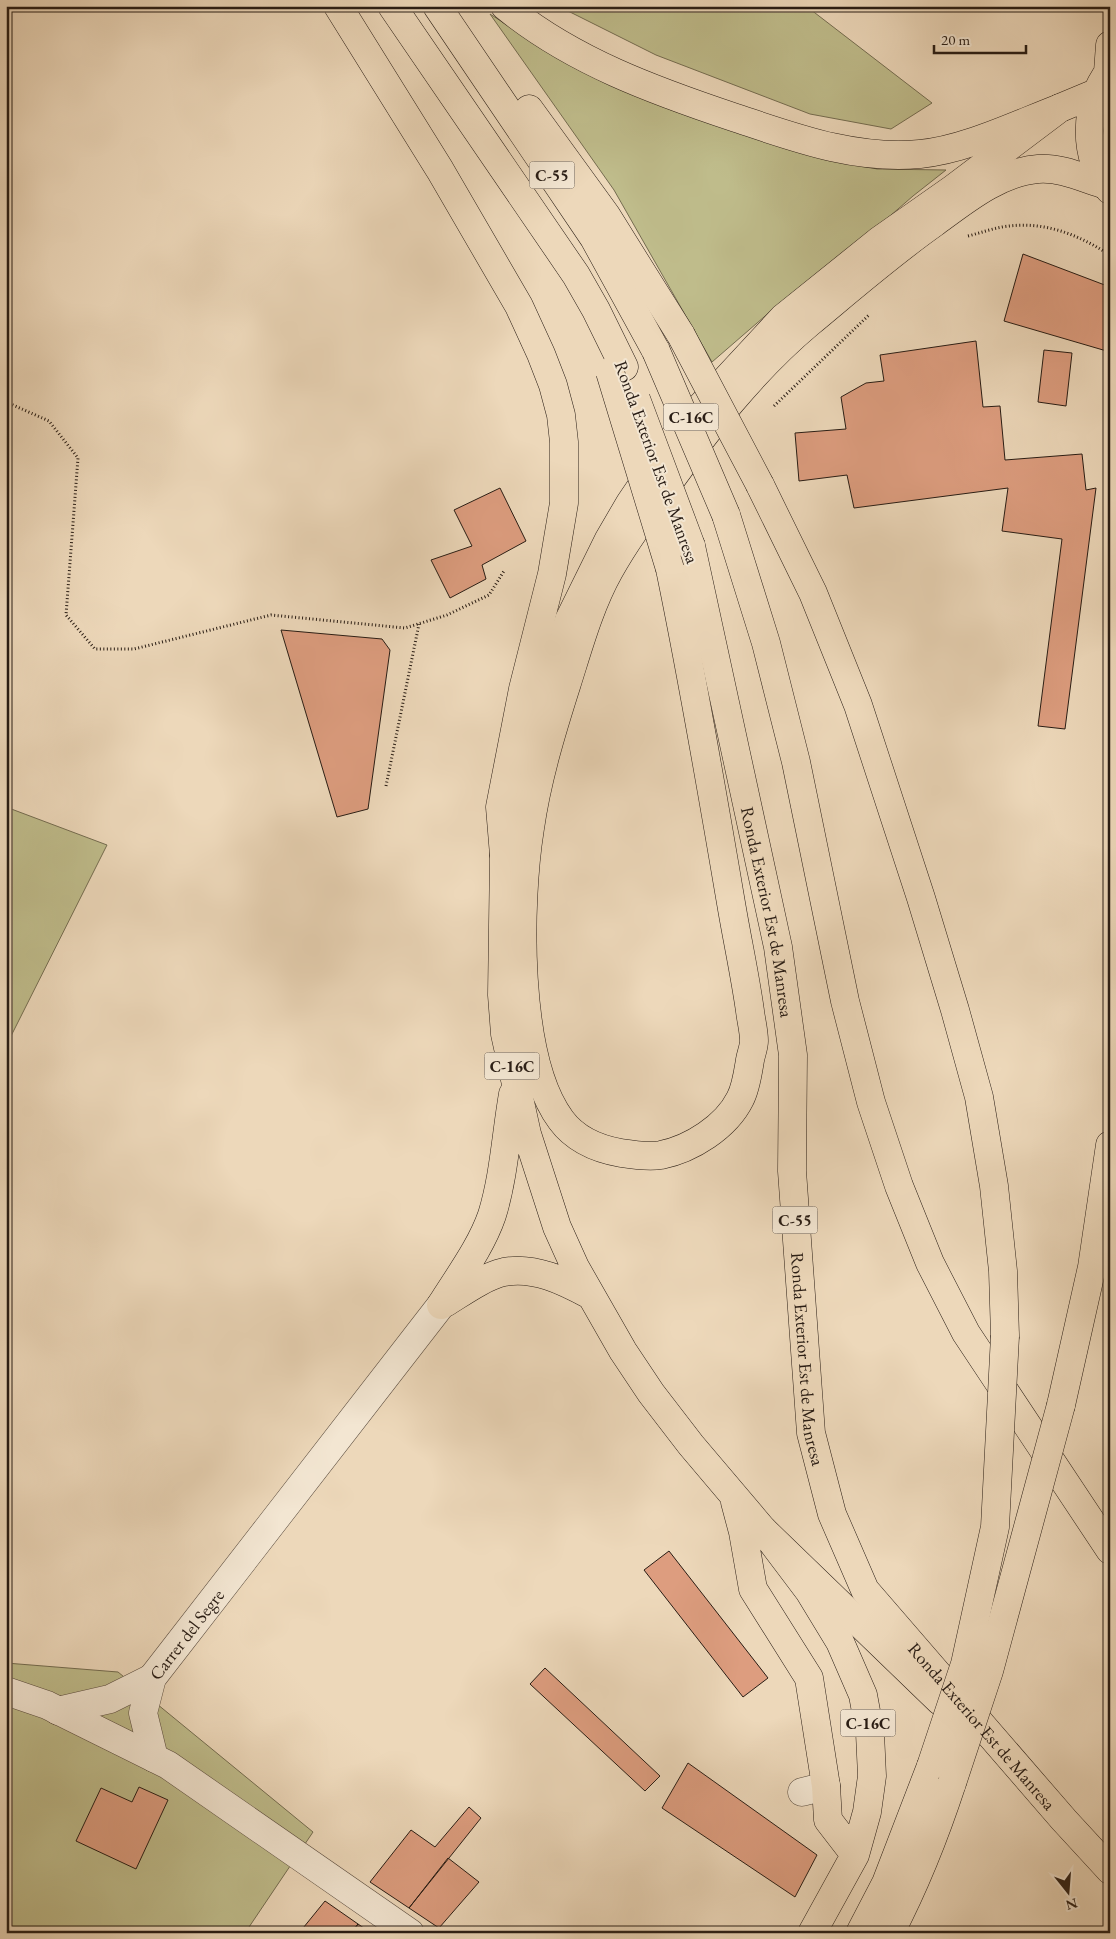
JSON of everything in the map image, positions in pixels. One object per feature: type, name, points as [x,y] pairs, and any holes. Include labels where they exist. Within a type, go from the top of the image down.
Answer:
[{"type":"main road","points":[[338,6],[440,170],[519,306],[544,362],[561,415],[564,450],[564,502],[552,574],[523,689],[500,807],[504,855]]},
{"type":"main road","name":"Ronda Exterior Est de Manresa","points":[[392,6],[576,275],[592,303],[617,370],[691,546],[778,947],[792,1055],[792,1171],[811,1433],[832,1514],[865,1590],[1064,1820]]},
{"type":"main road","name":"Ronda Exterior Est de Manresa","points":[[437,6],[594,238],[656,350],[726,515],[773,670],[796,762],[845,1001],[871,1102],[899,1186],[930,1262],[966,1332],[1110,1550]]},
{"type":"main road","points":[[454,6],[606,215],[681,336],[760,485],[812,592],[858,705],[921,898],[979,1098],[994,1186],[1003,1271],[1005,1336],[995,1526],[965,1664],[931,1766],[886,1883],[860,1933]]},
{"type":"main road","points":[[505,6],[561,46],[610,71],[710,109],[804,141],[857,153],[881,156],[920,154],[946,149],[977,140],[1060,108]]},
{"type":"main road","points":[[1106,70],[1090,120],[1089,133],[1094,160],[1108,187]]},
{"type":"main road","name":"C-16C","points":[[812,1933],[855,1855],[867,1812],[872,1776],[870,1733],[863,1695],[840,1642],[809,1591],[763,1530],[733,1496],[651,1393],[623,1352],[575,1267],[557,1227],[527,1134],[505,1034],[502,995],[504,855],[534,723],[569,620],[608,539],[630,502],[680,429],[783,318],[880,240],[954,188],[1060,108],[1106,70]]},
{"type":"main road","points":[[617,370],[670,569],[710,780],[749,1000],[754,1040],[741,1097],[726,1117],[704,1137],[682,1148],[660,1155],[614,1152],[594,1145],[572,1133],[561,1120],[544,1091],[535,1060],[528,1024],[523,964],[524,883],[530,825],[553,727],[581,638],[608,574],[638,525],[700,438],[743,387],[797,334],[890,254],[996,181],[1020,172],[1048,168],[1108,187]]},
{"type":"main road","points":[[441,1305],[475,1250],[491,1216],[500,1180],[515,1082]]},
{"type":"main road","points":[[890,1933],[934,1837],[989,1671],[1061,1405],[1092,1267],[1110,1145]]},
{"type":"main road","points":[[441,1305],[476,1284],[504,1272],[533,1272],[560,1279],[590,1294]]},
{"type":"main road","points":[[733,1496],[743,1532],[753,1589],[809,1678],[814,1789],[828,1820],[855,1855]]},
{"type":"main road","points":[[763,1530],[1064,1820]]},
{"type":"main road","name":"C-55","points":[[1064,1820],[1110,1870]]},
{"type":"street","name":"Carrer del Segre","points":[[154,1758],[143,1713],[152,1678],[441,1305]]},
{"type":"street","points":[[58,1711],[110,1698],[152,1678]]},
{"type":"street","points":[[6,1691],[47,1705],[168,1765],[410,1933]]},
{"type":"path","points":[[966,237],[1003,227],[1033,226],[1056,229],[1086,240],[1110,255]]},
{"type":"path","points":[[774,406],[871,313]]},
{"type":"path","points":[[6,402],[49,421],[78,458],[66,615],[95,648],[134,649],[271,614],[405,628],[447,615],[489,595],[504,571]]},
{"type":"path","points":[[386,786],[419,624]]},
{"type":"shaded area","points":[[558,6],[806,6],[932,103],[891,129],[810,114],[656,55]]},
{"type":"shaded area","points":[[490,14],[558,58],[819,156],[877,169],[946,170],[845,255],[779,304],[712,362],[614,190]]},
{"type":"shaded area","points":[[6,807],[107,845],[6,1046]]},
{"type":"shaded area","points":[[6,1663],[118,1672],[313,1832],[245,1933],[6,1933]]},
{"type":"building","points":[[1023,254],[1110,287],[1110,352],[1004,321]]},
{"type":"building","points":[[976,341],[983,407],[1000,406],[1005,460],[1082,454],[1086,490],[1096,488],[1065,729],[1038,726],[1062,539],[1002,531],[1008,488],[854,508],[847,475],[799,481],[795,433],[846,429],[841,397],[866,383],[884,381],[880,355]]},
{"type":"building","points":[[1044,350],[1072,353],[1066,406],[1038,402]]},
{"type":"building","points":[[500,488],[526,541],[482,565],[486,579],[450,598],[431,560],[472,546],[454,510]]},
{"type":"building","points":[[281,630],[382,639],[390,650],[368,809],[337,817]]},
{"type":"building","points":[[669,1551],[768,1678],[743,1697],[644,1570]]},
{"type":"building","points":[[545,1668],[660,1776],[645,1791],[530,1684]]},
{"type":"building","points":[[688,1763],[817,1855],[795,1897],[662,1808]]},
{"type":"building","points":[[139,1787],[168,1800],[136,1869],[76,1841],[101,1788],[132,1802]]},
{"type":"building","points":[[469,1807],[481,1818],[409,1908],[370,1882],[411,1830],[435,1847]]},
{"type":"building","points":[[448,1858],[479,1882],[439,1928],[409,1908]]},
{"type":"building","points":[[325,1901],[358,1924],[351,1933],[299,1933]]},
{"type":"building","points":[[358,1924],[371,1933],[351,1933]]}]
